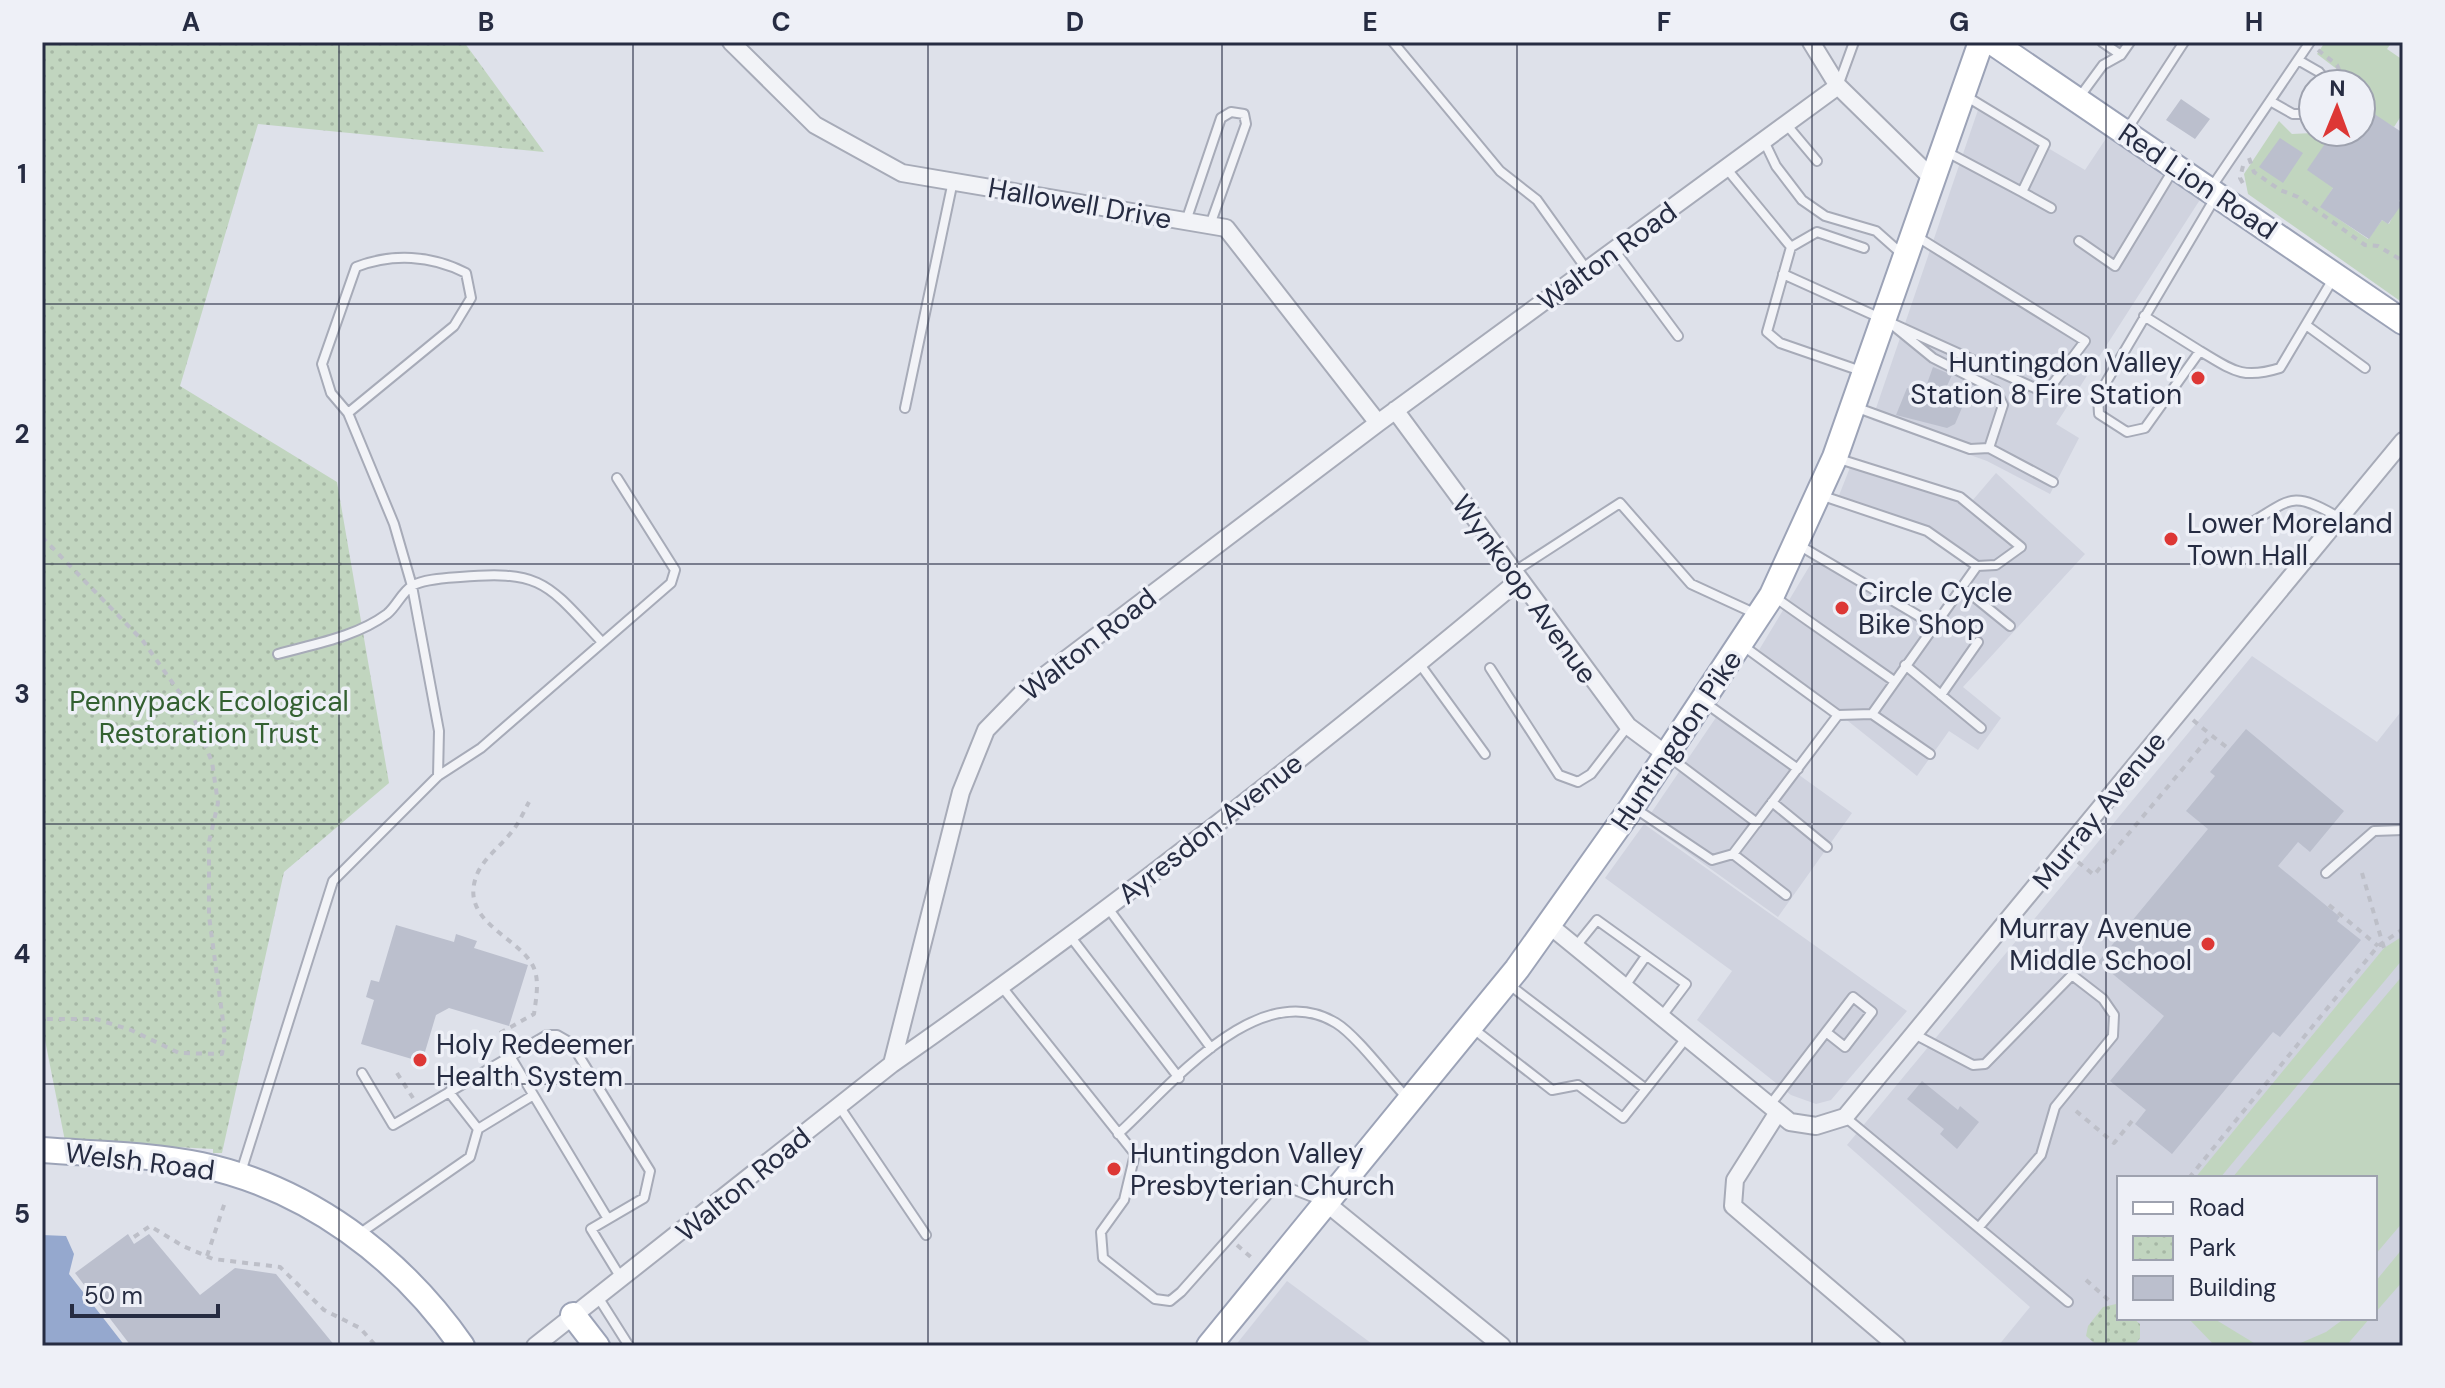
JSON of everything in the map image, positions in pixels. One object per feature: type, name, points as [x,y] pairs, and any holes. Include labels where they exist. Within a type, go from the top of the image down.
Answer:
[{"type":"main road","name":"Huntingdon Pike","points":[[1212,1345],[1549,925],[1704,702],[1765,606],[1835,457],[1981,42]]},
{"type":"main road","name":"Red Lion Road","points":[[1992,42],[2336,273],[2403,322]]},
{"type":"main road","name":"Welsh Road","points":[[42,1150],[146,1158],[240,1175],[297,1200],[392,1262],[427,1299],[462,1346]]},
{"type":"main road","points":[[573,1315],[597,1346]]},
{"type":"street","points":[[1811,42],[1838,86],[1934,180]]},
{"type":"street","name":"Hallowell Drive","points":[[733,43],[815,125],[902,173],[1226,228],[1378,423]]},
{"type":"street","name":"Walton Road","points":[[535,1346],[892,1064],[961,792],[986,730],[1023,692],[1395,410],[1838,86]]},
{"type":"street","name":"Wynkoop Avenue","points":[[1395,410],[1515,577],[1628,726],[1667,755]]},
{"type":"street","name":"Murray Avenue","points":[[1845,1117],[1916,1035],[2403,441]]},
{"type":"street","name":"Ayresdon Avenue","points":[[892,1064],[1108,908],[1419,663],[1515,577]]},
{"type":"street","points":[[1549,925],[1790,1122],[1816,1126],[1845,1117]]},
{"type":"street","points":[[1774,1109],[1735,1180],[1733,1206],[1897,1346]]},
{"type":"street","points":[[1325,1202],[1502,1346]]},
{"type":"lane","points":[[1393,42],[1500,171],[1537,200],[1588,271]]},
{"type":"lane","points":[[1838,86],[1854,42]]},
{"type":"lane","points":[[2102,42],[2121,55]]},
{"type":"lane","points":[[2077,100],[2103,65],[2121,55],[2130,42]]},
{"type":"lane","points":[[2126,132],[2184,42]]},
{"type":"lane","points":[[2200,351],[2145,428],[2127,432],[2099,414],[2098,396],[2214,191],[2310,42]]},
{"type":"lane","points":[[2298,60],[2312,68]]},
{"type":"lane","points":[[1963,94],[2045,144],[2022,192]]},
{"type":"lane","points":[[2270,101],[2297,114]]},
{"type":"lane","points":[[1186,221],[1221,118],[1231,112],[1244,114],[1246,124],[1210,225]]},
{"type":"lane","points":[[1786,124],[1817,161]]},
{"type":"lane","points":[[1764,141],[1776,166],[1802,200],[1825,216],[1876,231],[1911,247],[2085,341],[2046,393],[1783,274]]},
{"type":"lane","points":[[1945,151],[2051,208]]},
{"type":"lane","points":[[2079,241],[2115,266],[2175,166]]},
{"type":"lane","points":[[1726,168],[1791,247]]},
{"type":"lane","points":[[905,408],[953,181]]},
{"type":"lane","points":[[1864,248],[1817,232],[1791,247],[1767,332],[1780,343],[1866,373]]},
{"type":"lane","points":[[1615,251],[1678,336]]},
{"type":"lane","points":[[348,413],[454,326],[471,298],[466,273],[442,261],[382,257],[356,267],[322,364],[331,393],[348,413],[394,524],[412,586],[439,731],[438,776]]},
{"type":"lane","points":[[2144,316],[2240,375],[2259,375],[2280,368],[2336,273]]},
{"type":"lane","points":[[1885,318],[1933,358],[1996,390],[2003,405],[1989,448]]},
{"type":"lane","points":[[2306,325],[2365,368]]},
{"type":"lane","points":[[1854,407],[1970,449],[1989,448],[2053,482]]},
{"type":"lane","points":[[1819,495],[1927,531],[1977,566],[1996,565],[2021,547],[1960,497],[1835,457]]},
{"type":"lane","points":[[240,1175],[333,881],[438,776],[491,739],[671,583],[675,570],[617,478]]},
{"type":"lane","points":[[2246,526],[2293,499],[2307,499],[2338,517]]},
{"type":"lane","points":[[1515,577],[1620,503],[1691,584],[1765,606],[1894,681]]},
{"type":"lane","points":[[1797,543],[1934,625]]},
{"type":"lane","points":[[1872,714],[1977,566]]},
{"type":"lane","points":[[278,654],[343,637],[387,614],[412,586],[498,574],[534,579],[561,598],[601,641]]},
{"type":"lane","points":[[1962,587],[2010,626]]},
{"type":"lane","points":[[1941,695],[1978,642]]},
{"type":"lane","points":[[1741,645],[1838,715],[1872,714],[1930,754]]},
{"type":"lane","points":[[1419,663],[1485,754]]},
{"type":"lane","points":[[1905,665],[1981,728]]},
{"type":"lane","points":[[1490,668],[1559,775],[1578,782],[1591,774],[1628,726]]},
{"type":"lane","points":[[1704,702],[1798,769]]},
{"type":"lane","points":[[1632,807],[1712,860],[1733,854],[1838,715]]},
{"type":"lane","points":[[1667,755],[1757,823]]},
{"type":"lane","points":[[1772,802],[1827,847]]},
{"type":"lane","points":[[2326,873],[2374,831],[2403,830]]},
{"type":"lane","points":[[1733,854],[1786,895]]},
{"type":"lane","points":[[1108,908],[1211,1048]]},
{"type":"lane","points":[[1576,946],[1597,920],[1686,984],[1662,1016]]},
{"type":"lane","points":[[1070,936],[1179,1078]]},
{"type":"lane","points":[[1625,986],[1646,956]]},
{"type":"lane","points":[[1916,1035],[1973,1065],[1985,1064],[2072,975],[2103,999],[2114,1015],[2113,1036],[2055,1107],[2041,1155],[1979,1227]]},
{"type":"lane","points":[[1506,982],[1646,1089]]},
{"type":"lane","points":[[1002,987],[1135,1154],[1124,1200],[1101,1232],[1103,1258],[1155,1299],[1170,1301],[1181,1292],[1269,1193],[1292,1189],[1325,1202]]},
{"type":"lane","points":[[1774,1109],[1826,1032],[1853,997],[1872,1012],[1845,1047],[1826,1032]]},
{"type":"lane","points":[[1118,1134],[1232,1029],[1265,1015],[1302,1012],[1336,1023],[1410,1100]]},
{"type":"lane","points":[[1471,1026],[1552,1090],[1578,1085],[1623,1118],[1687,1037]]},
{"type":"lane","points":[[362,1073],[393,1125],[547,1035],[557,1035],[571,1043],[650,1171],[644,1198],[591,1229],[622,1279]]},
{"type":"lane","points":[[510,1056],[608,1219]]},
{"type":"lane","points":[[449,1092],[478,1129]]},
{"type":"lane","points":[[356,1236],[470,1157],[478,1129],[532,1096]]},
{"type":"lane","points":[[839,1106],[926,1235]]},
{"type":"lane","points":[[1845,1117],[2068,1302]]},
{"type":"lane","points":[[598,1297],[629,1346]]},
{"type":"path","points":[[2246,190],[2240,178],[2256,147]]},
{"type":"path","points":[[2249,158],[2254,172],[2280,190],[2298,197],[2365,245],[2378,246],[2403,261]]},
{"type":"path","points":[[42,537],[143,641],[189,706],[212,762],[218,803],[209,842],[209,916],[225,1036],[222,1054],[179,1053],[131,1030],[96,1019],[42,1019]]},
{"type":"path","points":[[2193,720],[2229,749]]},
{"type":"path","points":[[2078,861],[2094,875],[2211,735]]},
{"type":"path","points":[[500,1033],[534,1014],[537,988],[533,966],[484,918],[475,901],[474,885],[479,870],[515,828],[529,802]]},
{"type":"path","points":[[2362,873],[2381,945]]},
{"type":"path","points":[[2329,905],[2381,945]]},
{"type":"path","points":[[2191,1176],[2381,945],[2403,929]]},
{"type":"path","points":[[397,1073],[419,1110]]},
{"type":"path","points":[[2076,1111],[2114,1143],[2132,1121]]},
{"type":"path","points":[[207,1256],[225,1202]]},
{"type":"path","points":[[134,1237],[150,1226],[207,1256],[280,1267],[324,1310],[360,1328],[376,1346]]},
{"type":"path","points":[[2086,1280],[2112,1303]]},
{"type":"shaded area","points":[[1979,107],[2085,170],[2111,131],[2203,195],[2056,424],[2079,438],[2050,494],[1987,461],[1872,420]]},
{"type":"shaded area","points":[[1851,465],[1956,501],[1966,508],[1996,473],[2085,554],[1963,687],[2001,718],[1978,750],[1949,731],[1917,776],[1759,650],[1815,557],[1935,628],[1979,569],[1929,528],[1838,498]]},
{"type":"shaded area","name":"Murray Avenue Middle School","points":[[2252,656],[2377,742],[2403,709],[2403,1346],[1998,1346],[2030,1307],[1847,1145]]},
{"type":"shaded area","points":[[1717,716],[1852,813],[1778,917],[1645,822]]},
{"type":"shaded area","points":[[1644,824],[1907,1011],[1831,1100],[1816,1104],[1791,1095],[1697,1020],[1732,971],[1605,878]]},
{"type":"shaded area","points":[[1287,1281],[1375,1346],[1235,1346]]},
{"type":"green space","name":"Pennypack Ecological Restoration Trust","points":[[42,42],[464,42],[544,152],[258,124],[180,386],[337,482],[389,783],[284,872],[222,1153],[213,1153],[213,1149],[65,1141],[42,1025]]},
{"type":"green space","points":[[2325,42],[2392,42],[2387,49],[2403,60],[2403,113],[2394,127],[2377,117],[2377,68],[2335,68],[2317,54]]},
{"type":"green space","points":[[2279,121],[2292,134],[2297,134],[2297,148],[2330,148],[2333,188],[2321,207],[2368,239],[2382,220],[2389,224],[2403,195],[2403,303],[2248,194],[2244,174]]},
{"type":"green space","points":[[2403,936],[2403,959],[2222,1176],[2197,1176],[2384,948]]},
{"type":"green space","points":[[2403,975],[2403,1222],[2377,1253],[2377,1176],[2234,1176]]},
{"type":"green space","points":[[2403,1248],[2403,1281],[2377,1311],[2377,1280]]},
{"type":"green space","points":[[2116,1304],[2117,1320],[2135,1320],[2140,1324],[2140,1338],[2134,1346],[2098,1346],[2086,1336],[2088,1326],[2103,1307]]},
{"type":"green space","points":[[2190,1320],[2216,1320],[2254,1343],[2296,1345],[2326,1332],[2342,1320],[2368,1320],[2346,1346],[2215,1346]]},
{"type":"water","points":[[42,1235],[66,1236],[74,1254],[69,1274],[125,1346],[42,1346]]},
{"type":"building","points":[[2181,99],[2210,119],[2195,139],[2166,120]]},
{"type":"building","points":[[2377,116],[2403,133],[2403,195],[2399,201],[2402,204],[2388,224],[2382,220],[2369,239],[2320,207],[2333,188],[2307,170],[2322,148],[2377,148]]},
{"type":"building","points":[[2280,138],[2303,153],[2283,183],[2259,167]]},
{"type":"building","points":[[1933,367],[1952,375],[1946,388],[1949,390],[1948,398],[1964,403],[1955,424],[1947,428],[1896,415],[1907,388],[1924,392]]},
{"type":"building","points":[[2246,729],[2344,811],[2310,852],[2298,842],[2278,866],[2340,917],[2337,921],[2361,940],[2280,1037],[2273,1032],[2172,1154],[2135,1124],[2146,1110],[2110,1081],[2164,1016],[2098,962],[2208,829],[2186,811],[2215,776],[2210,772]]},
{"type":"building","points":[[396,925],[454,942],[456,934],[477,941],[474,948],[528,965],[509,1026],[449,1008],[436,1015],[422,1062],[361,1044],[374,1000],[366,997],[371,980],[379,982]]},
{"type":"building","points":[[1922,1081],[1958,1110],[1960,1106],[1979,1122],[1957,1149],[1940,1134],[1944,1129],[1907,1099]]},
{"type":"building","points":[[128,1234],[134,1244],[149,1234],[200,1295],[235,1268],[276,1274],[335,1346],[131,1346],[75,1273]]},
{"type":"place","name":"Huntingdon Valley Station 8 Fire Station","points":[[2198,378]]},
{"type":"place","name":"Lower Moreland Town Hall","points":[[2171,539]]},
{"type":"place","name":"Circle Cycle Bike Shop","points":[[1842,608]]},
{"type":"place","name":"Murray Avenue Middle School","points":[[2208,944]]},
{"type":"place","name":"Holy Redeemer Health System","points":[[420,1060]]},
{"type":"place","name":"Huntingdon Valley Presbyterian Church","points":[[1114,1169]]}]
